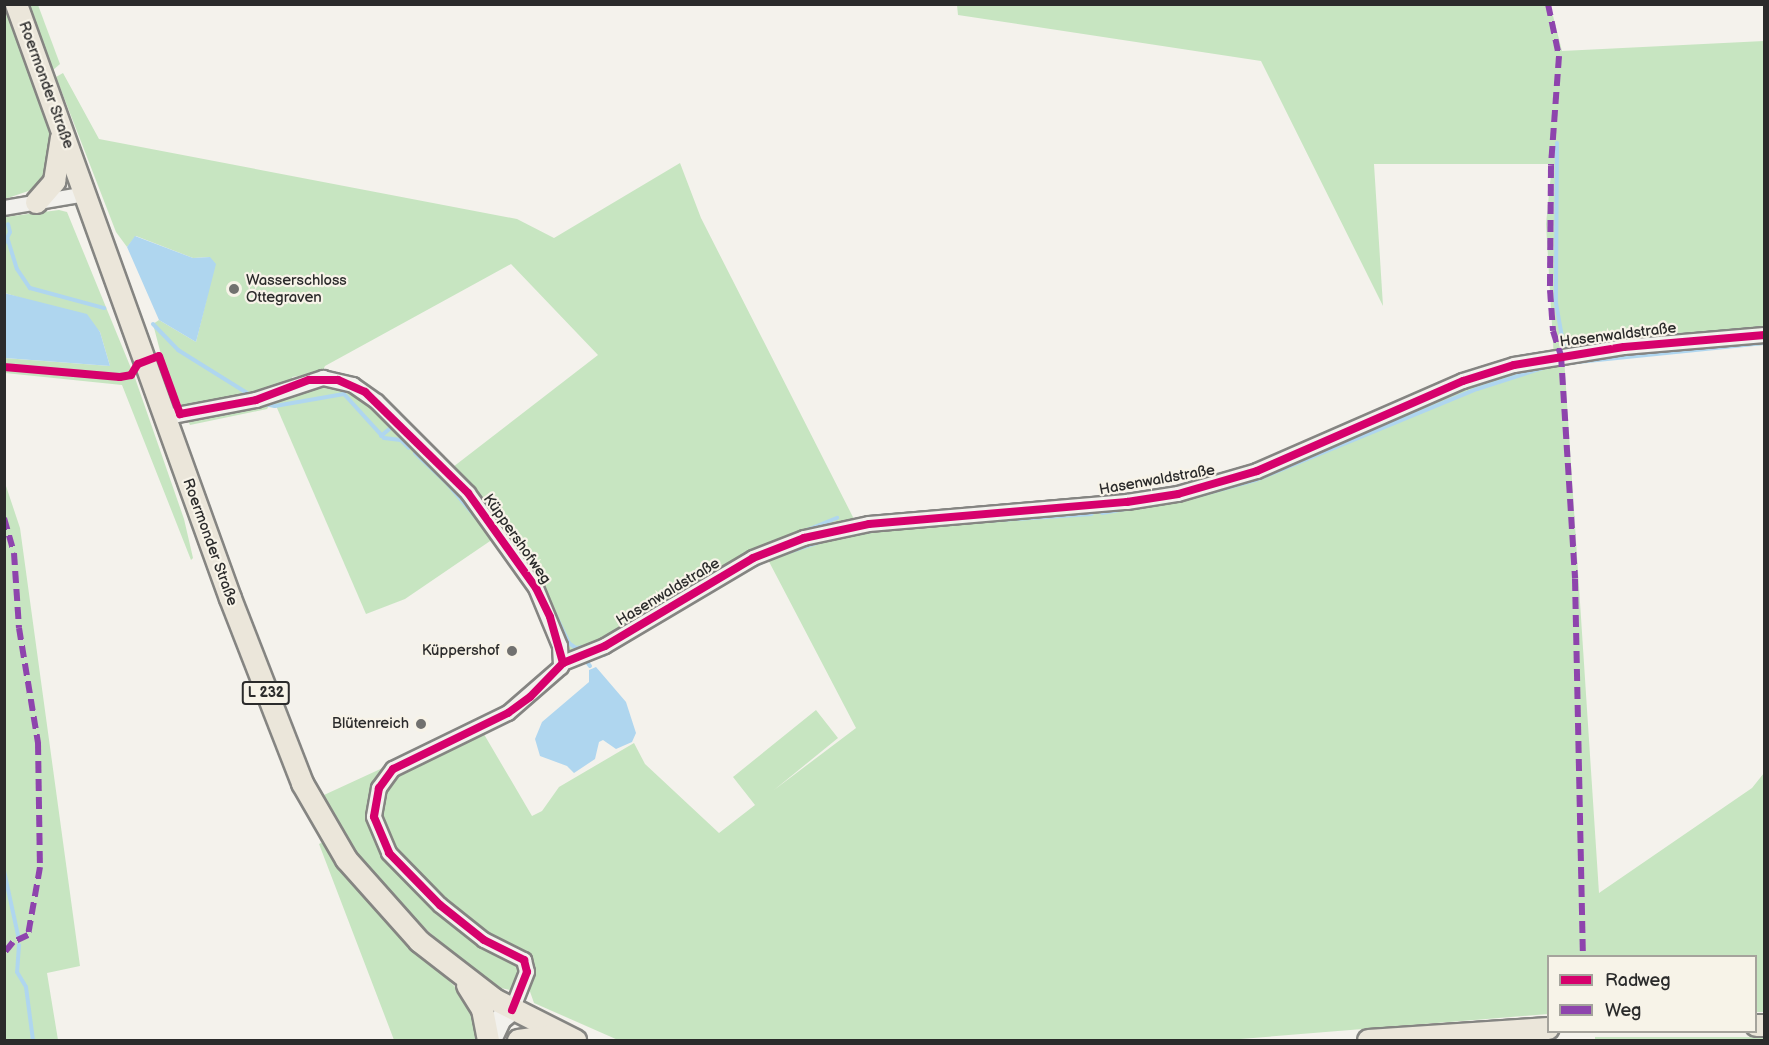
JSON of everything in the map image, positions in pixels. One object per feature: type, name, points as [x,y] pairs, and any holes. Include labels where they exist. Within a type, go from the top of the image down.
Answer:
[{"type":"main road","name":"Roermonder Straße","points":[[16,4],[167,417],[230,598],[302,783],[333,839],[366,886],[419,941],[462,977],[512,1010]]},
{"type":"main road","points":[[36,202],[54,181],[58,169],[61,127]]},
{"type":"main road","points":[[462,977],[482,1009],[489,1041]]},
{"type":"main road","points":[[489,1041],[501,1019],[512,1010]]},
{"type":"main road","points":[[504,1041],[513,1025],[512,1010]]},
{"type":"main road","name":"L 232","points":[[512,1010],[568,1037]]},
{"type":"main road","points":[[1368,1041],[1547,1028]]},
{"type":"main road","points":[[518,1041],[568,1037]]},
{"type":"street","points":[[4,208],[86,194]]},
{"type":"street","name":"Hasenwaldstraße","points":[[563,663],[605,646],[753,558],[804,538],[869,524],[1127,502],[1187,492],[1257,471],[1445,388],[1514,365],[1603,350],[1764,335]]},
{"type":"street","name":"Küppershofweg","points":[[167,417],[256,400],[323,378],[365,392],[468,493],[516,557],[550,617],[563,663]]},
{"type":"street","points":[[512,1010],[527,972],[524,960],[484,940],[440,905],[389,853],[374,818],[379,788],[393,769],[508,713],[530,697],[563,663]]},
{"type":"green space","points":[[1550,4],[1562,51],[1764,41],[1764,345],[1564,357],[1599,893],[1752,788],[1764,773],[1764,1012],[1757,1012],[1757,955],[1547,955],[1547,1014],[1228,1040],[618,1040],[534,1003],[521,966],[522,977],[516,985],[510,990],[501,988],[451,953],[388,892],[358,854],[324,795],[478,724],[532,816],[542,811],[559,787],[634,743],[645,764],[719,833],[755,805],[733,777],[816,710],[838,738],[774,790],[856,728],[765,554],[574,661],[542,587],[453,467],[598,355],[511,264],[325,366],[322,372],[292,377],[297,389],[273,400],[267,409],[190,425],[164,366],[153,324],[159,320],[196,342],[207,297],[210,257],[193,258],[136,236],[127,247],[116,232],[56,77],[63,73],[99,139],[517,219],[554,238],[680,163],[701,218],[857,525],[1126,502],[1214,483],[1427,396],[1554,359],[1546,224],[1552,164],[1374,164],[1383,306],[1261,61],[958,15],[957,5]]},
{"type":"green space","points":[[4,5],[49,132],[53,163],[40,187],[5,199]]},
{"type":"green space","points":[[26,5],[38,5],[60,64],[53,70]]},
{"type":"green space","points":[[59,210],[67,212],[135,378],[184,519],[193,558],[191,560],[122,385],[5,373],[4,358],[110,366],[100,332],[88,319],[5,293],[5,217]]},
{"type":"green space","points":[[321,384],[344,389],[374,405],[424,454],[496,537],[405,599],[366,614],[274,401]]},
{"type":"green space","points":[[5,483],[20,528],[80,966],[47,973],[58,1040],[5,1040]]},
{"type":"green space","points":[[323,842],[342,872],[467,999],[479,1040],[394,1040],[319,844]]},
{"type":"green space","points":[[1595,1037],[1764,1037],[1764,1040],[1595,1040]]},
{"type":"water","points":[[135,236],[193,258],[210,257],[216,264],[196,342],[159,320],[127,247]]},
{"type":"water","points":[[4,293],[87,314],[100,332],[110,366],[5,358]]},
{"type":"water","points":[[596,667],[626,702],[636,733],[632,742],[616,749],[603,740],[599,742],[595,759],[574,773],[567,766],[540,756],[535,739],[542,722],[589,682],[589,670]]},
{"type":"waterway","points":[[1557,143],[1556,303],[1563,342],[1571,347],[1617,341]]},
{"type":"waterway","points":[[4,244],[10,232],[8,224]]},
{"type":"waterway","points":[[8,240],[17,269],[30,288],[104,308]]},
{"type":"waterway","points":[[153,324],[178,350],[252,396]]},
{"type":"waterway","points":[[1625,340],[1764,328]]},
{"type":"waterway","points":[[1568,363],[1764,343]]},
{"type":"waterway","points":[[1102,513],[1189,498],[1256,480],[1477,389],[1552,365]]},
{"type":"waterway","points":[[259,403],[275,406],[344,394],[384,438],[401,440],[409,448]]},
{"type":"waterway","points":[[381,436],[393,426]]},
{"type":"waterway","points":[[427,443],[475,491]]},
{"type":"waterway","points":[[415,453],[446,482],[486,529]]},
{"type":"waterway","points":[[479,497],[536,575],[569,643],[576,648]]},
{"type":"waterway","points":[[955,523],[1092,514]]},
{"type":"waterway","points":[[802,532],[837,518]]},
{"type":"waterway","points":[[845,536],[882,529]]},
{"type":"waterway","points":[[779,555],[829,539]]},
{"type":"waterway","points":[[648,613],[753,551]]},
{"type":"waterway","points":[[739,574],[772,557]]},
{"type":"waterway","points":[[604,655],[673,613]]},
{"type":"waterway","points":[[596,643],[642,616]]},
{"type":"waterway","points":[[576,648],[590,646]]},
{"type":"waterway","points":[[587,662],[590,666]]},
{"type":"waterway","points":[[4,871],[18,935]]},
{"type":"waterway","points":[[19,945],[17,972],[26,987],[33,1040]]},
{"type":"marked path","points":[[1548,4],[1559,56],[1551,166],[1550,290],[1553,331],[1561,355],[1575,579],[1583,955]]},
{"type":"marked path","points":[[4,518],[14,553],[19,628],[38,743],[40,867],[28,935],[13,942],[4,953]]},
{"type":"cycle path","points":[[563,663],[605,646],[753,558],[804,538],[869,524],[1127,502],[1178,494],[1257,471],[1463,381],[1514,365],[1624,347],[1764,335]]},
{"type":"cycle path","points":[[4,367],[120,377],[131,375],[138,364],[159,356],[180,414],[256,400],[309,380],[338,380],[365,392],[468,493],[536,588],[550,617],[563,663],[530,697],[508,713],[393,769],[379,788],[374,817],[389,853],[440,905],[484,940],[524,960],[527,972],[512,1010]]},
{"type":"place","name":"Wasserschloss Ottegraven","points":[[234,289]]},
{"type":"place","name":"Küppershof","points":[[512,651]]},
{"type":"place","name":"Blütenreich","points":[[421,724]]}]
